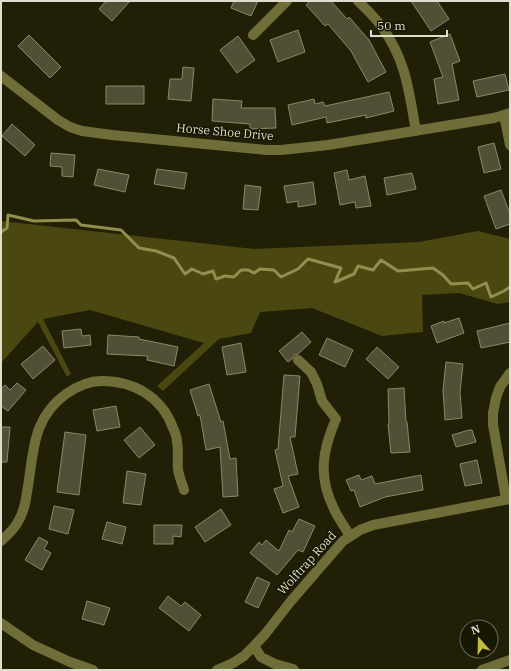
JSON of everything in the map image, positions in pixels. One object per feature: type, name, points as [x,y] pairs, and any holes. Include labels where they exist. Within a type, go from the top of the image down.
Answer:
[{"type":"street","points":[[253,35],[287,1]]},
{"type":"street","points":[[358,1],[381,26],[399,56],[408,84],[416,131]]},
{"type":"street","name":"Horse Shoe Drive","points":[[1,76],[58,120],[70,127],[82,131],[266,150],[281,150],[328,145],[494,118],[507,114]]},
{"type":"street","points":[[507,114],[510,145]]},
{"type":"street","points":[[298,360],[311,372],[322,400],[336,419],[325,450],[325,482],[328,496],[334,510],[350,536]]},
{"type":"street","points":[[508,499],[493,426],[493,412],[500,387],[510,373]]},
{"type":"street","points":[[1,541],[15,527],[25,506],[35,441],[43,418],[60,398],[70,390],[85,384],[99,381],[125,383],[136,387],[157,402],[168,416],[176,434],[178,442],[178,469],[184,490]]},
{"type":"street","name":"Wolftrap Road","points":[[217,670],[244,656],[266,633],[339,544],[360,530],[373,525],[508,499]]},
{"type":"street","points":[[1,623],[32,645],[70,662],[93,670]]},
{"type":"street","points":[[254,646],[261,657],[275,664],[294,670]]},
{"type":"street","points":[[482,670],[510,660]]},
{"type":"shaded area","points":[[1,221],[254,249],[419,242],[478,231],[510,239],[510,302],[498,304],[459,293],[422,295],[423,332],[382,336],[312,308],[260,312],[251,333],[219,339],[163,391],[157,386],[204,343],[90,310],[43,319],[71,374],[67,377],[38,322],[1,363]]},
{"type":"building","points":[[106,1],[130,1],[112,21],[99,9]]},
{"type":"building","points":[[234,1],[258,1],[251,16],[231,8]]},
{"type":"building","points":[[310,1],[331,1],[347,19],[349,17],[369,40],[386,72],[368,82],[351,51],[328,24],[325,26],[306,5]]},
{"type":"building","points":[[411,1],[437,1],[449,19],[431,31]]},
{"type":"building","points":[[298,30],[305,52],[278,62],[270,40]]},
{"type":"building","points":[[450,34],[460,61],[452,64],[459,100],[438,104],[434,79],[443,77],[430,42]]},
{"type":"building","points":[[29,35],[61,67],[50,78],[18,46]]},
{"type":"building","points":[[238,36],[255,60],[237,73],[220,50]]},
{"type":"building","points":[[183,67],[194,68],[191,101],[168,99],[170,79],[182,79]]},
{"type":"building","points":[[505,74],[509,90],[477,97],[473,81]]},
{"type":"building","points":[[106,86],[144,86],[144,104],[106,104]]},
{"type":"building","points":[[389,92],[394,111],[366,118],[366,115],[327,123],[326,117],[292,125],[288,105],[314,99],[315,104],[323,102],[325,106]]},
{"type":"building","points":[[213,99],[242,101],[241,108],[275,108],[276,128],[250,129],[250,124],[212,121]]},
{"type":"building","points":[[12,124],[35,145],[25,156],[2,136]]},
{"type":"building","points":[[494,143],[501,169],[484,173],[478,147]]},
{"type":"building","points":[[51,153],[75,155],[73,177],[62,176],[62,167],[50,166]]},
{"type":"building","points":[[98,169],[129,175],[125,192],[94,185]]},
{"type":"building","points":[[157,169],[187,173],[184,189],[154,184]]},
{"type":"building","points":[[347,170],[349,180],[365,176],[371,206],[356,208],[355,202],[340,205],[334,173]]},
{"type":"building","points":[[412,173],[416,189],[387,195],[384,178]]},
{"type":"building","points":[[313,182],[316,204],[298,207],[298,201],[287,203],[284,186]]},
{"type":"building","points":[[245,185],[261,187],[258,210],[243,209]]},
{"type":"building","points":[[501,190],[510,214],[510,224],[496,229],[484,196]]},
{"type":"building","points":[[459,318],[464,333],[437,343],[431,326],[444,321],[444,323]]},
{"type":"building","points":[[510,323],[510,342],[481,348],[477,331]]},
{"type":"building","points":[[81,329],[82,336],[90,335],[91,345],[64,348],[62,331]]},
{"type":"building","points":[[302,332],[311,342],[298,354],[294,355],[288,362],[279,351]]},
{"type":"building","points":[[108,335],[139,337],[139,339],[178,347],[174,366],[147,360],[148,356],[107,354]]},
{"type":"building","points":[[327,338],[353,350],[345,367],[319,355]]},
{"type":"building","points":[[241,343],[246,372],[227,375],[222,347]]},
{"type":"building","points":[[43,346],[55,360],[33,379],[21,364]]},
{"type":"building","points":[[377,347],[399,367],[388,379],[366,359]]},
{"type":"building","points":[[446,362],[463,364],[460,392],[462,418],[445,420],[443,390]]},
{"type":"building","points":[[284,375],[300,376],[295,437],[290,437],[298,474],[288,476],[299,507],[283,513],[274,489],[283,486],[275,450],[278,449]]},
{"type":"building","points":[[17,383],[26,390],[8,411],[1,406],[1,389],[5,385],[10,390]]},
{"type":"building","points":[[209,384],[221,422],[223,421],[230,459],[236,458],[238,496],[223,497],[220,447],[206,450],[200,415],[198,416],[190,390]]},
{"type":"building","points":[[404,388],[410,452],[391,453],[388,424],[388,389]]},
{"type":"building","points":[[116,406],[120,427],[97,431],[93,410]]},
{"type":"building","points":[[1,427],[10,427],[7,462],[1,462]]},
{"type":"building","points":[[140,427],[155,445],[139,458],[124,440]]},
{"type":"building","points":[[472,430],[476,442],[456,447],[452,435]]},
{"type":"building","points":[[65,432],[86,435],[79,495],[57,492]]},
{"type":"building","points":[[477,460],[482,483],[465,486],[460,464]]},
{"type":"building","points":[[127,471],[146,474],[141,505],[123,503]]},
{"type":"building","points":[[359,475],[361,480],[372,476],[375,484],[421,475],[423,490],[385,497],[360,507],[354,490],[351,491],[346,480]]},
{"type":"building","points":[[54,506],[74,510],[68,534],[49,529]]},
{"type":"building","points":[[221,509],[231,525],[205,542],[195,527]]},
{"type":"building","points":[[299,519],[315,526],[303,552],[298,550],[277,575],[250,553],[259,542],[262,545],[266,540],[279,551],[289,530],[292,532]]},
{"type":"building","points":[[107,522],[126,527],[122,544],[102,539]]},
{"type":"building","points":[[154,525],[182,525],[181,537],[173,536],[173,544],[154,544]]},
{"type":"building","points":[[39,537],[48,542],[44,549],[51,553],[42,570],[25,560]]},
{"type":"building","points":[[257,577],[270,583],[258,608],[245,602]]},
{"type":"building","points":[[168,596],[181,606],[185,602],[201,615],[189,631],[159,608]]},
{"type":"building","points":[[87,601],[110,608],[104,625],[82,619]]},
{"type":"waterway","points":[[1,232],[7,228],[8,215],[34,221],[76,220],[81,225],[121,230],[139,248],[156,251],[174,258],[185,274],[192,269],[203,274],[213,271],[216,279],[225,276],[234,277],[241,270],[248,270],[254,273],[260,269],[274,270],[281,277],[298,269],[308,259],[341,268],[335,282],[354,274],[358,266],[373,270],[381,260],[398,271],[433,268],[443,275],[451,284],[468,283],[473,289],[486,283],[491,297],[510,287]]}]
